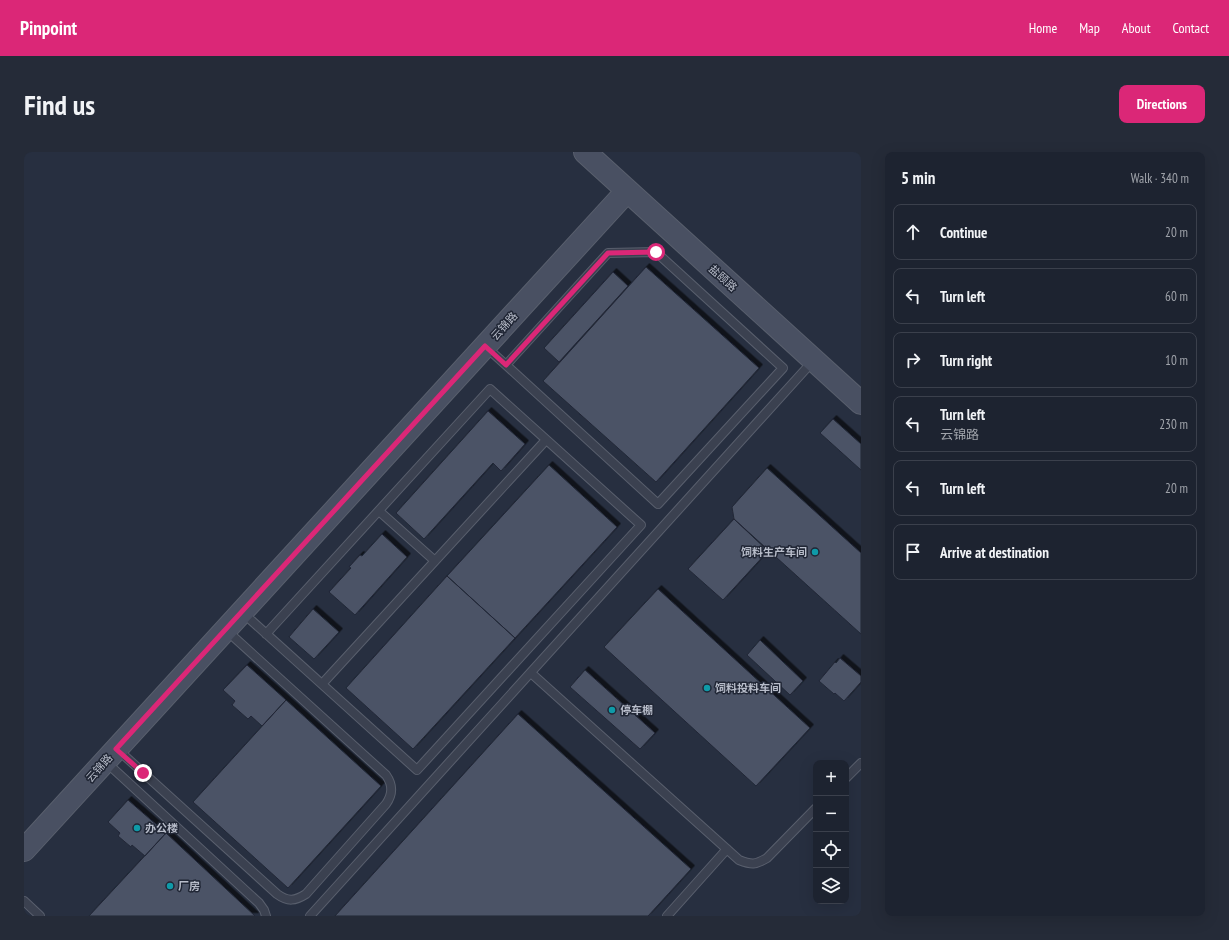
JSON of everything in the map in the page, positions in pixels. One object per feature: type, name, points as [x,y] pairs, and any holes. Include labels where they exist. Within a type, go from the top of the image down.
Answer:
[{"type":"street","name":"盐颐路","points":[[585,152],[861,403]]},
{"type":"street","name":"云锦路","points":[[24,850],[627,191]]},
{"type":"lane","points":[[485,346],[658,504],[783,368],[656,252],[608,253],[506,365]]},
{"type":"lane","points":[[310,916],[814,361]]},
{"type":"lane","points":[[242,612],[266,634],[417,770],[641,525],[490,390],[266,634]]},
{"type":"lane","points":[[322,684],[546,440]]},
{"type":"lane","points":[[379,511],[435,561]]},
{"type":"lane","points":[[111,755],[277,894],[283,898],[295,900],[306,894],[386,804],[390,798],[392,786],[386,775],[226,629]]},
{"type":"lane","points":[[531,673],[739,860],[749,864],[758,863],[767,858],[813,811]]},
{"type":"lane","points":[[111,755],[259,902],[266,916]]},
{"type":"lane","points":[[849,775],[861,763]]},
{"type":"lane","points":[[667,916],[727,849]]},
{"type":"lane","points":[[24,901],[40,916]]},
{"type":"building","points":[[646,267],[759,368],[656,482],[543,381]]},
{"type":"building","points":[[613,272],[628,286],[559,362],[544,348]]},
{"type":"building","points":[[488,411],[525,444],[501,471],[493,463],[424,539],[396,513]]},
{"type":"building","points":[[833,419],[861,444],[861,470],[820,433]]},
{"type":"building","points":[[549,465],[617,527],[515,638],[447,576]]},
{"type":"building","name":"饲料生产车间","points":[[767,468],[861,553],[861,634],[734,519],[732,507]]},
{"type":"building","points":[[734,519],[768,551],[723,600],[688,569]]},
{"type":"building","points":[[382,534],[407,557],[355,615],[329,592],[351,568],[349,567],[360,555],[362,556]]},
{"type":"building","points":[[447,576],[515,638],[413,749],[346,688]]},
{"type":"building","name":"饲料投料车间","points":[[658,589],[810,728],[756,786],[604,647]]},
{"type":"building","points":[[313,609],[339,632],[314,659],[289,637]]},
{"type":"building","points":[[760,640],[803,681],[790,695],[747,655]]},
{"type":"building","points":[[840,658],[861,676],[861,682],[844,701],[819,681]]},
{"type":"building","points":[[247,665],[286,700],[262,726],[251,716],[248,719],[232,705],[235,701],[223,690]]},
{"type":"building","name":"停车棚","points":[[585,670],[655,733],[640,749],[570,687]]},
{"type":"building","points":[[286,700],[381,786],[288,888],[193,802]]},
{"type":"building","points":[[518,714],[691,869],[648,916],[335,916]]},
{"type":"building","name":"办公楼","points":[[128,800],[166,833],[145,856],[118,836],[120,833],[108,822]]},
{"type":"building","name":"厂房","points":[[166,833],[255,916],[89,916]]},
{"type":"place","name":"饲料生产车间","points":[[815,552]]},
{"type":"place","name":"饲料投料车间","points":[[707,688]]},
{"type":"place","name":"停车棚","points":[[612,710]]},
{"type":"place","name":"办公楼","points":[[137,828]]},
{"type":"place","name":"厂房","points":[[170,886]]},
{"type":"route","points":[[143,773],[116,749],[485,346],[506,365],[608,253],[656,252]]}]
